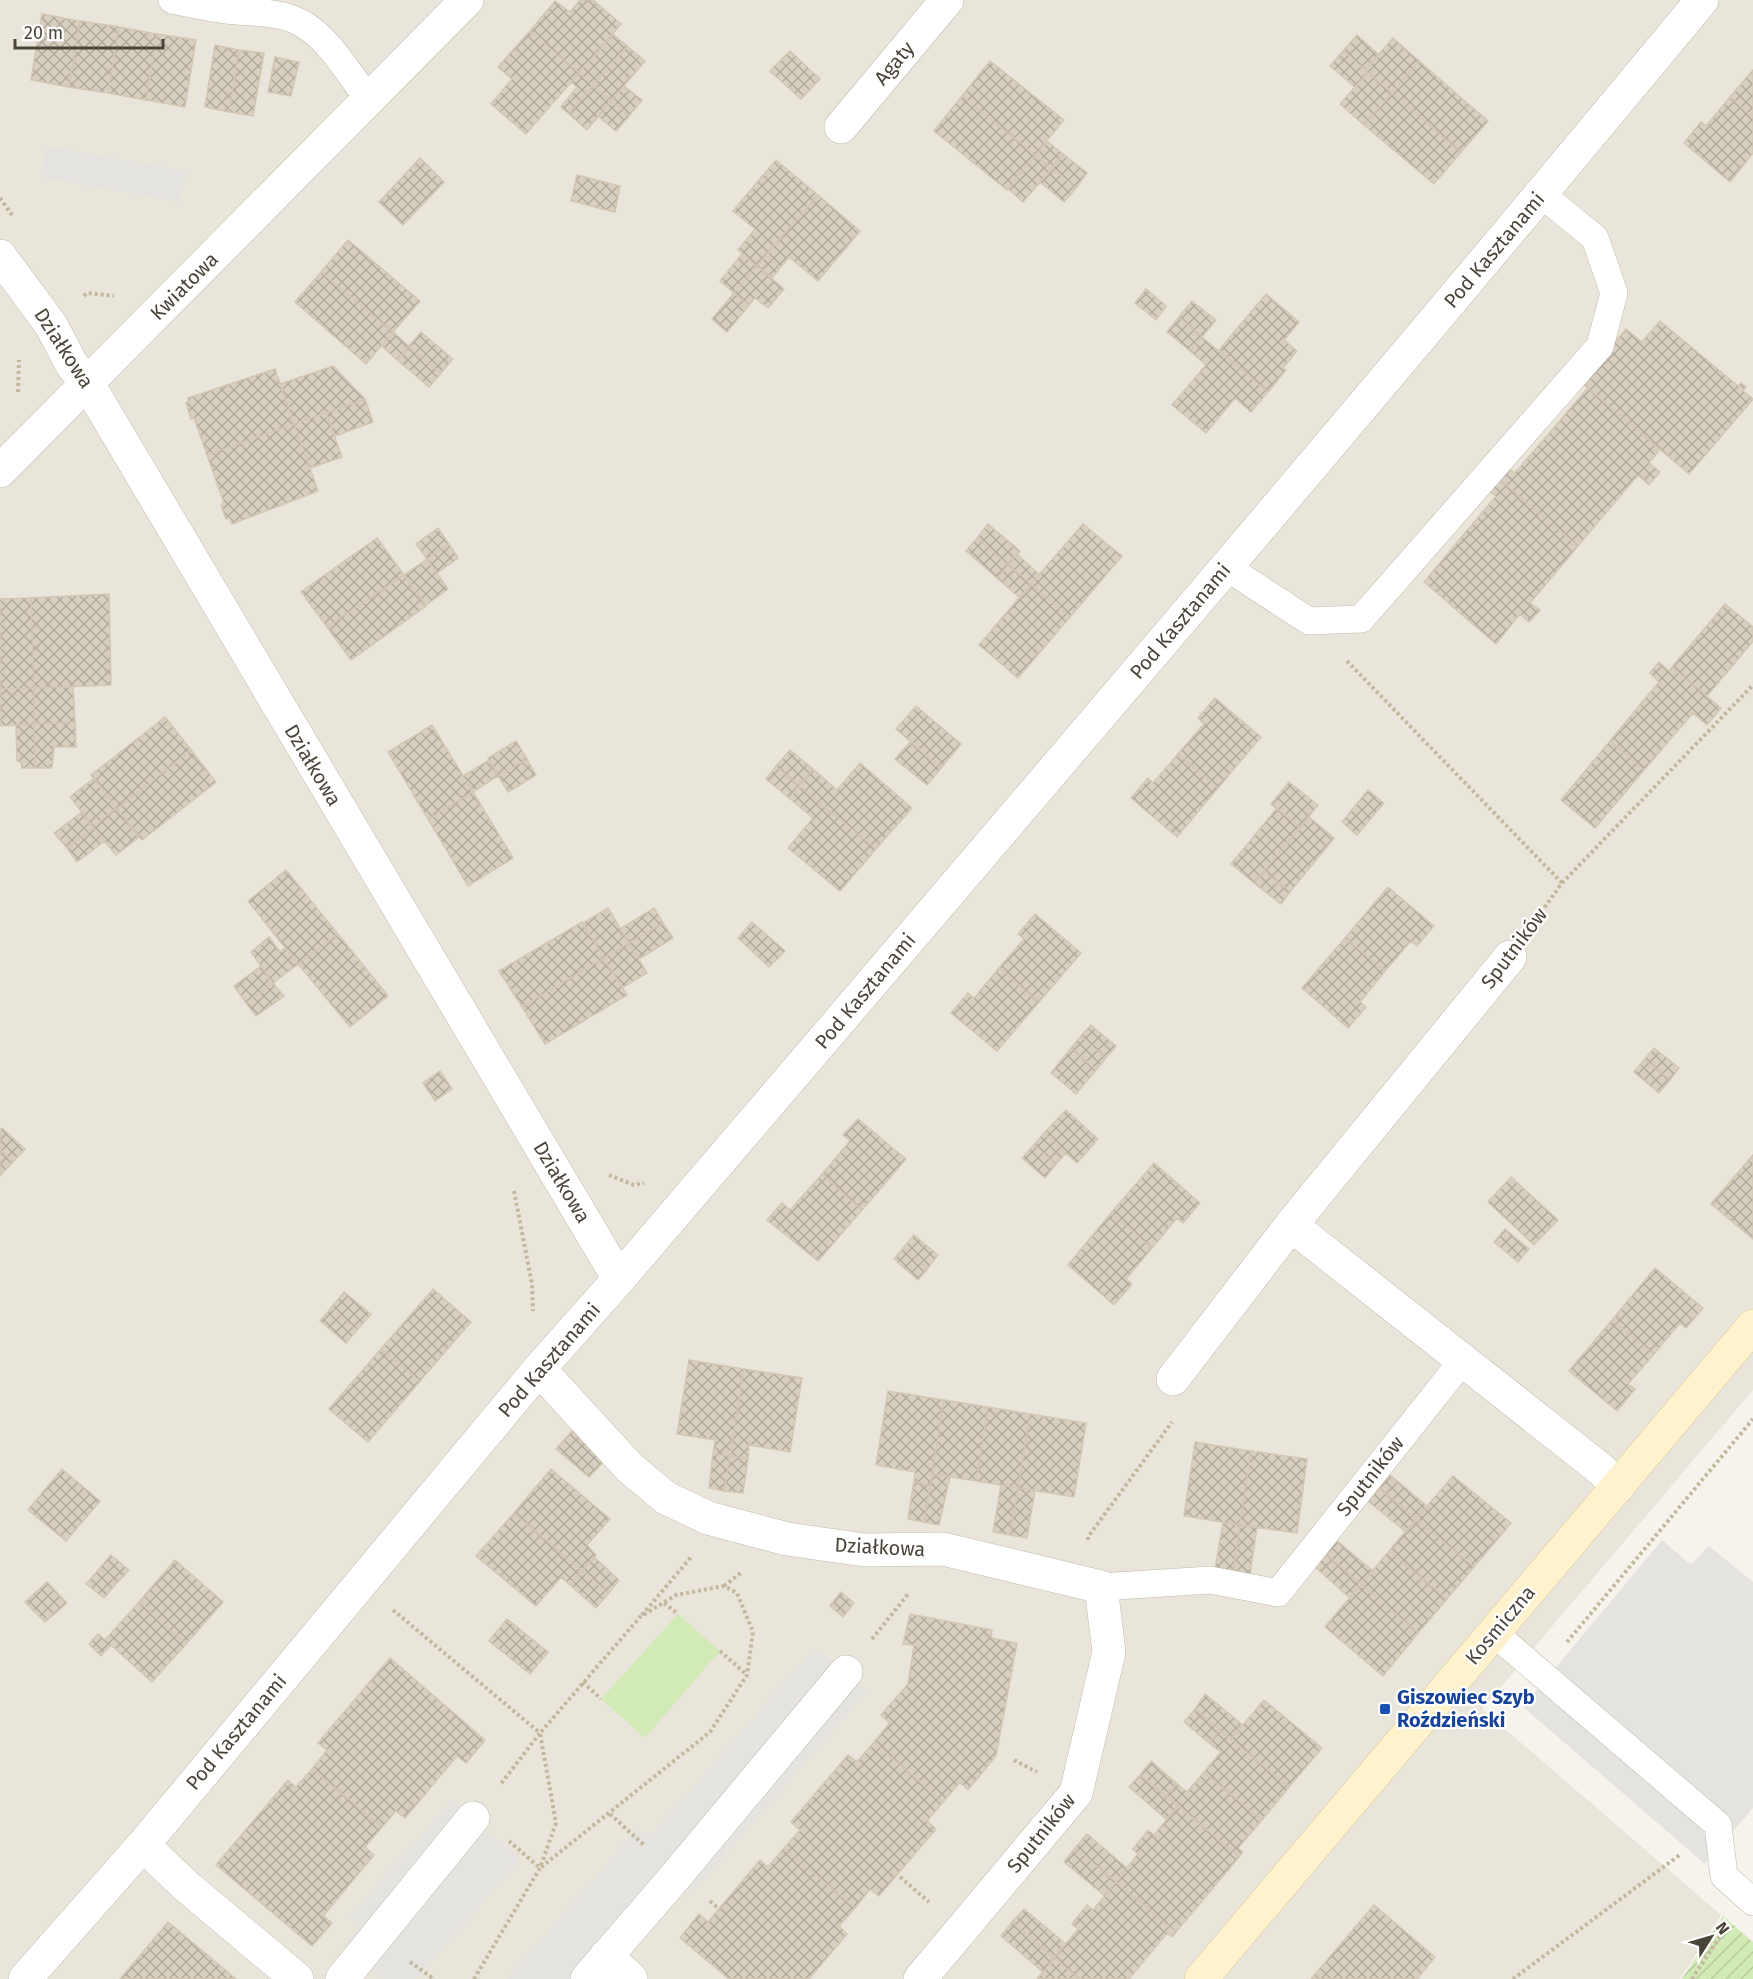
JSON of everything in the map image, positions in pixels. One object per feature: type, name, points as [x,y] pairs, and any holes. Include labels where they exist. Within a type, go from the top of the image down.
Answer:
[{"type":"street","name":"Kwiatowa","points":[[0,471],[466,0]]},
{"type":"street","name":"Agaty","points":[[841,127],[947,0]]},
{"type":"street","name":"Pod Kasztanami","points":[[25,1979],[143,1845],[539,1369],[619,1279],[1226,567],[1702,0]]},
{"type":"street","name":"Działkowa","points":[[0,256],[51,325],[72,365],[88,384],[619,1279]]},
{"type":"street","name":"Sputników","points":[[1173,1379],[1291,1225],[1510,957]]},
{"type":"street","points":[[1291,1225],[1619,1486]]},
{"type":"street","name":"Kosmiczna","points":[[1201,1979],[1753,1326]]},
{"type":"street","name":"Działkowa","points":[[539,1369],[630,1468],[666,1498],[708,1518],[787,1539],[864,1550],[943,1549],[1101,1587]]},
{"type":"street","name":"Sputników","points":[[920,1979],[1076,1793],[1110,1652],[1101,1587]]},
{"type":"street","points":[[632,1979],[596,1968],[846,1672]]},
{"type":"street","points":[[342,1979],[473,1818]]},
{"type":"street","points":[[143,1845],[185,1886],[297,1979]]},
{"type":"lane","points":[[172,0],[225,10],[284,16],[302,23],[321,39],[342,62],[368,99]]},
{"type":"lane","points":[[1226,567],[1309,621],[1361,619],[1600,346],[1614,294],[1595,238],[1541,194]]},
{"type":"lane","name":"Sputników","points":[[1278,1593],[1463,1360]]},
{"type":"lane","name":"Działkowa","points":[[1101,1587],[1210,1580],[1278,1593]]},
{"type":"lane","points":[[1494,1633],[1718,1825],[1724,1876],[1750,1899]]},
{"type":"path","points":[[1309,621],[1563,883]]},
{"type":"path","name":"Sputników","points":[[1510,957],[1563,883],[1753,685]]},
{"type":"path","points":[[602,1170],[611,1177],[634,1185],[655,1181]]},
{"type":"path","points":[[512,1180],[532,1284],[533,1314]]},
{"type":"path","points":[[1101,1587],[1088,1537],[1178,1414],[1173,1379]]},
{"type":"path","points":[[1541,1673],[1753,1419]]},
{"type":"path","points":[[473,1818],[582,1682],[690,1559],[708,1518]]},
{"type":"path","points":[[846,1672],[943,1549]]},
{"type":"path","points":[[540,1868],[710,1732],[747,1674],[753,1632],[737,1593],[724,1586],[676,1595],[640,1617]]},
{"type":"path","points":[[664,1603],[678,1614]]},
{"type":"path","points":[[390,1607],[540,1733],[556,1823],[540,1868],[474,1979]]},
{"type":"path","points":[[720,1651],[747,1674]]},
{"type":"path","points":[[582,1682],[601,1698]]},
{"type":"path","points":[[1513,1979],[1718,1825]]},
{"type":"path","points":[[1692,1979],[1750,1899]]},
{"type":"shaded area","points":[[0,0],[1753,0],[1753,1390],[1482,1709],[1721,1915],[1680,1979],[0,1979]]},
{"type":"shaded area","points":[[46,146],[186,171],[180,202],[40,177]]},
{"type":"shaded area","points":[[1662,1540],[1691,1565],[1709,1546],[1753,1582],[1753,1808],[1705,1864],[1523,1707]]},
{"type":"shaded area","points":[[815,1647],[867,1691],[693,1892],[682,1883],[599,1979],[507,1979],[637,1829],[649,1838]]},
{"type":"shaded area","points":[[452,1800],[520,1860],[416,1979],[383,1979],[344,1945],[359,1928],[348,1918]]},
{"type":"green space","points":[[678,1614],[720,1651],[645,1738],[601,1699]]},
{"type":"green space","points":[[1723,1916],[1753,1942],[1753,1979],[1682,1979]]},
{"type":"building","points":[[580,0],[593,0],[621,24],[579,73],[530,31],[555,1],[570,12]]},
{"type":"building","points":[[42,14],[80,21],[69,87],[31,80]]},
{"type":"building","points":[[80,21],[119,27],[108,93],[69,87]]},
{"type":"building","points":[[119,27],[157,34],[146,100],[108,93]]},
{"type":"building","points":[[530,31],[579,73],[526,134],[491,104],[512,79],[498,67]]},
{"type":"building","points":[[157,34],[196,40],[185,107],[146,100]]},
{"type":"building","points":[[613,34],[627,46],[593,85],[579,73]]},
{"type":"building","points":[[1357,35],[1379,55],[1365,70],[1343,51]]},
{"type":"building","points":[[1393,38],[1419,61],[1392,93],[1365,70]]},
{"type":"building","points":[[215,45],[239,50],[229,112],[205,107]]},
{"type":"building","points":[[627,46],[645,61],[611,101],[593,85]]},
{"type":"building","points":[[239,50],[264,53],[253,116],[229,112]]},
{"type":"building","points":[[790,51],[820,79],[801,99],[770,71]]},
{"type":"building","points":[[1343,51],[1368,72],[1355,87],[1330,66]]},
{"type":"building","points":[[275,57],[299,62],[291,96],[268,92]]},
{"type":"building","points":[[990,61],[1064,120],[1035,155],[962,96]]},
{"type":"building","points":[[1419,61],[1488,121],[1461,152],[1392,93]]},
{"type":"building","points":[[1753,70],[1753,117],[1730,97]]},
{"type":"building","points":[[1368,72],[1392,93],[1364,125],[1340,104]]},
{"type":"building","points":[[579,73],[593,85],[569,114],[561,107],[577,87],[571,82]]},
{"type":"building","points":[[593,85],[611,101],[587,130],[569,114]]},
{"type":"building","points":[[624,86],[642,100],[629,116],[611,101]]},
{"type":"building","points":[[1392,93],[1461,152],[1434,184],[1364,125]]},
{"type":"building","points":[[962,96],[1035,155],[1007,190],[934,131]]},
{"type":"building","points":[[1730,97],[1753,117],[1753,153],[1730,182],[1684,143],[1701,122],[1706,126]]},
{"type":"building","points":[[611,101],[629,116],[616,131],[598,116]]},
{"type":"building","points":[[1047,141],[1063,154],[1052,168],[1035,155]]},
{"type":"building","points":[[1063,154],[1087,173],[1076,188],[1052,168]]},
{"type":"building","points":[[1035,155],[1052,168],[1023,202],[1008,189]]},
{"type":"building","points":[[420,158],[444,182],[403,225],[379,202]]},
{"type":"building","points":[[776,160],[818,195],[757,266],[738,250],[755,229],[733,211]]},
{"type":"building","points":[[1052,168],[1076,188],[1064,202],[1040,182]]},
{"type":"building","points":[[577,175],[620,186],[615,212],[571,201]]},
{"type":"building","points":[[818,195],[860,231],[818,281],[789,257],[780,268],[766,255]]},
{"type":"building","points":[[348,240],[420,301],[393,332],[321,272]]},
{"type":"building","points":[[742,254],[757,266],[734,293],[720,281]]},
{"type":"building","points":[[766,255],[780,268],[772,278],[757,266]]},
{"type":"building","points":[[757,266],[784,289],[768,308],[755,298],[749,305],[734,293]]},
{"type":"building","points":[[321,272],[393,332],[366,364],[295,302]]},
{"type":"building","points":[[1146,289],[1166,306],[1156,320],[1135,303]]},
{"type":"building","points":[[734,293],[749,305],[727,332],[712,319]]},
{"type":"building","points":[[1266,294],[1299,322],[1284,340],[1297,351],[1283,368],[1286,370],[1268,392],[1219,350]]},
{"type":"building","points":[[1192,301],[1216,320],[1202,337],[1179,317]]},
{"type":"building","points":[[1179,317],[1202,337],[1190,351],[1167,332]]},
{"type":"building","points":[[1660,321],[1738,386],[1741,383],[1746,387],[1743,391],[1753,399],[1689,474],[1581,382],[1626,329],[1642,342]]},
{"type":"building","points":[[393,332],[409,346],[397,360],[382,346]]},
{"type":"building","points":[[421,332],[453,359],[441,373],[409,346]]},
{"type":"building","points":[[1202,337],[1268,392],[1251,412],[1235,398],[1206,433],[1172,405],[1206,365],[1190,351]]},
{"type":"building","points":[[409,346],[441,373],[429,387],[397,360]]},
{"type":"building","points":[[333,366],[365,399],[294,424],[280,384]]},
{"type":"building","points":[[275,369],[294,424],[207,455],[194,418],[191,419],[186,403],[188,398]]},
{"type":"building","points":[[1588,388],[1660,449],[1649,463],[1660,472],[1649,485],[1638,475],[1578,546],[1499,479],[1508,468],[1515,473]]},
{"type":"building","points":[[365,399],[373,422],[335,436],[326,413]]},
{"type":"building","points":[[326,413],[342,457],[310,468],[294,424]]},
{"type":"building","points":[[294,424],[318,491],[232,524],[229,518],[226,519],[221,505],[224,503],[207,455]]},
{"type":"building","points":[[1499,479],[1578,546],[1530,603],[1540,610],[1529,622],[1520,614],[1496,644],[1424,582],[1496,496],[1489,491]]},
{"type":"building","points":[[988,524],[1020,551],[1008,565],[977,538]]},
{"type":"building","points":[[1083,524],[1122,556],[1070,617],[1031,584]]},
{"type":"building","points":[[438,528],[449,544],[427,559],[416,544]]},
{"type":"building","points":[[377,538],[404,575],[327,627],[301,592]]},
{"type":"building","points":[[977,538],[1008,565],[997,578],[966,551]]},
{"type":"building","points":[[449,544],[458,558],[437,573],[427,559]]},
{"type":"building","points":[[1017,554],[1039,574],[1031,584],[1008,565]]},
{"type":"building","points":[[427,559],[448,589],[426,605],[404,575]]},
{"type":"building","points":[[1008,565],[1031,584],[1020,598],[997,578]]},
{"type":"building","points":[[404,575],[426,606],[351,660],[327,627]]},
{"type":"building","points":[[1031,584],[1070,617],[1018,678],[979,645]]},
{"type":"building","points":[[109,594],[111,685],[34,688],[31,598]]},
{"type":"building","points":[[31,598],[34,688],[0,689],[0,599]]},
{"type":"building","points":[[1725,604],[1753,627],[1753,641],[1707,696],[1672,667]]},
{"type":"building","points":[[1659,662],[1669,671],[1672,667],[1721,708],[1707,725],[1693,713],[1644,770],[1610,741],[1659,682],[1650,673]]},
{"type":"building","points":[[73,687],[75,722],[34,724],[34,688]]},
{"type":"building","points":[[34,688],[34,724],[0,726],[0,689]]},
{"type":"building","points":[[1215,698],[1261,737],[1218,788],[1178,754],[1204,724],[1198,718]]},
{"type":"building","points":[[916,706],[961,744],[941,768],[896,729]]},
{"type":"building","points":[[165,717],[191,750],[117,809],[91,775]]},
{"type":"building","points":[[75,722],[76,747],[54,747],[52,768],[35,768],[34,724]]},
{"type":"building","points":[[34,724],[35,768],[22,768],[21,762],[17,761],[16,725]]},
{"type":"building","points":[[432,725],[473,792],[428,819],[388,752]]},
{"type":"building","points":[[516,741],[527,759],[498,776],[488,758]]},
{"type":"building","points":[[1610,741],[1644,770],[1595,828],[1561,800]]},
{"type":"building","points":[[910,742],[941,768],[927,785],[895,759]]},
{"type":"building","points":[[191,750],[216,782],[142,840],[117,809]]},
{"type":"building","points":[[790,750],[813,769],[799,786],[776,766]]},
{"type":"building","points":[[1178,754],[1218,788],[1177,837],[1131,798],[1148,778],[1153,783]]},
{"type":"building","points":[[527,759],[536,775],[508,792],[498,776]]},
{"type":"building","points":[[489,760],[498,776],[473,792],[463,776]]},
{"type":"building","points":[[860,763],[912,808],[876,849],[799,786],[813,769],[837,790]]},
{"type":"building","points":[[776,766],[799,786],[789,798],[766,779]]},
{"type":"building","points":[[94,778],[116,808],[93,827],[70,797]]},
{"type":"building","points":[[1289,782],[1318,805],[1300,827],[1271,804]]},
{"type":"building","points":[[799,786],[876,849],[840,891],[788,848],[813,818],[789,798]]},
{"type":"building","points":[[1368,790],[1384,803],[1357,835],[1342,822]]},
{"type":"building","points":[[473,792],[513,858],[468,886],[428,819]]},
{"type":"building","points":[[116,808],[139,837],[116,855],[93,827]]},
{"type":"building","points":[[1277,808],[1300,827],[1254,883],[1231,864]]},
{"type":"building","points":[[82,812],[93,828],[67,848],[54,833]]},
{"type":"building","points":[[1309,817],[1334,838],[1290,892],[1264,871]]},
{"type":"building","points":[[93,828],[105,841],[77,862],[67,848]]},
{"type":"building","points":[[286,870],[338,934],[298,964],[248,901]]},
{"type":"building","points":[[1264,871],[1290,892],[1281,904],[1254,883]]},
{"type":"building","points":[[1388,887],[1434,926],[1417,946],[1411,941],[1385,971],[1345,938]]},
{"type":"building","points":[[608,908],[629,943],[604,958],[583,923]]},
{"type":"building","points":[[654,908],[663,923],[629,943],[620,929]]},
{"type":"building","points":[[1035,914],[1081,953],[1039,1002],[999,968],[1024,939],[1018,934]]},
{"type":"building","points":[[582,922],[604,958],[522,1007],[499,971]]},
{"type":"building","points":[[752,922],[785,951],[769,967],[738,938]]},
{"type":"building","points":[[663,923],[673,938],[639,959],[629,943]]},
{"type":"building","points":[[338,934],[388,996],[350,1027],[298,964]]},
{"type":"building","points":[[269,937],[280,952],[285,948],[298,964],[273,983],[251,952]]},
{"type":"building","points":[[1345,938],[1385,971],[1360,1002],[1366,1007],[1348,1028],[1302,988]]},
{"type":"building","points":[[629,943],[647,973],[622,988],[604,958]]},
{"type":"building","points":[[604,958],[627,995],[545,1044],[522,1007]]},
{"type":"building","points":[[261,966],[273,983],[246,1003],[234,986]]},
{"type":"building","points":[[999,968],[1039,1002],[997,1051],[951,1013],[968,993],[974,998]]},
{"type":"building","points":[[273,983],[284,996],[256,1016],[246,1003]]},
{"type":"building","points":[[1091,1025],[1116,1046],[1106,1058],[1081,1036]]},
{"type":"building","points":[[1081,1036],[1106,1058],[1096,1070],[1071,1048]]},
{"type":"building","points":[[1071,1048],[1096,1070],[1076,1094],[1051,1073]]},
{"type":"building","points":[[1654,1048],[1679,1068],[1670,1080],[1645,1059]]},
{"type":"building","points":[[1645,1059],[1670,1080],[1659,1093],[1634,1072]]},
{"type":"building","points":[[440,1071],[452,1089],[435,1101],[423,1083]]},
{"type":"building","points":[[1066,1110],[1098,1139],[1077,1163],[1044,1133]]},
{"type":"building","points":[[858,1119],[906,1159],[862,1210],[822,1174],[850,1141],[843,1135]]},
{"type":"building","points":[[2,1128],[25,1149],[13,1162],[0,1150],[0,1130]]},
{"type":"building","points":[[1044,1133],[1066,1153],[1056,1164],[1034,1145]]},
{"type":"building","points":[[1034,1145],[1056,1164],[1045,1178],[1022,1158]]},
{"type":"building","points":[[0,1150],[13,1162],[0,1176]]},
{"type":"building","points":[[1753,1155],[1753,1239],[1711,1204]]},
{"type":"building","points":[[1154,1163],[1200,1203],[1183,1223],[1177,1218],[1152,1248],[1111,1213]]},
{"type":"building","points":[[822,1174],[862,1210],[818,1261],[767,1220],[782,1203],[790,1210]]},
{"type":"building","points":[[1511,1177],[1558,1220],[1534,1245],[1488,1202]]},
{"type":"building","points":[[1111,1213],[1152,1248],[1126,1279],[1132,1284],[1114,1305],[1068,1265]]},
{"type":"building","points":[[1505,1229],[1529,1249],[1518,1262],[1494,1242]]},
{"type":"building","points":[[914,1235],[938,1255],[928,1268],[903,1248]]},
{"type":"building","points":[[903,1248],[928,1268],[918,1280],[894,1259]]},
{"type":"building","points":[[1655,1268],[1703,1308],[1686,1328],[1680,1323],[1654,1354],[1612,1320]]},
{"type":"building","points":[[433,1289],[471,1322],[420,1381],[381,1349]]},
{"type":"building","points":[[344,1292],[371,1314],[357,1330],[331,1308]]},
{"type":"building","points":[[331,1308],[357,1330],[346,1343],[320,1321]]},
{"type":"building","points":[[1612,1320],[1654,1354],[1628,1384],[1635,1389],[1617,1411],[1569,1371]]},
{"type":"building","points":[[381,1349],[420,1381],[368,1442],[329,1409]]},
{"type":"building","points":[[689,1360],[744,1369],[730,1456],[713,1454],[715,1440],[677,1434]]},
{"type":"building","points":[[744,1369],[802,1378],[790,1452],[749,1445],[748,1459],[730,1456]]},
{"type":"building","points":[[888,1391],[944,1400],[930,1486],[914,1481],[915,1472],[876,1465]]},
{"type":"building","points":[[944,1400],[988,1407],[976,1481],[932,1474]]},
{"type":"building","points":[[988,1407],[1030,1414],[1018,1488],[976,1481]]},
{"type":"building","points":[[1030,1414],[1086,1423],[1074,1497],[1018,1488]]},
{"type":"building","points":[[572,1431],[605,1460],[589,1477],[556,1449]]},
{"type":"building","points":[[1195,1442],[1251,1451],[1240,1525],[1184,1516]]},
{"type":"building","points":[[1251,1451],[1307,1459],[1297,1533],[1240,1525]]},
{"type":"building","points":[[713,1454],[730,1456],[724,1491],[709,1488]]},
{"type":"building","points":[[730,1456],[748,1459],[743,1493],[724,1491]]},
{"type":"building","points":[[62,1469],[100,1501],[66,1541],[28,1510]]},
{"type":"building","points":[[551,1469],[610,1519],[587,1545],[596,1555],[582,1571],[514,1513]]},
{"type":"building","points":[[932,1474],[950,1477],[939,1525],[924,1522]]},
{"type":"building","points":[[1390,1475],[1427,1506],[1416,1519],[1379,1488]]},
{"type":"building","points":[[1453,1476],[1511,1523],[1474,1567],[1416,1519]]},
{"type":"building","points":[[914,1481],[930,1486],[924,1522],[908,1519]]},
{"type":"building","points":[[1001,1485],[1018,1488],[1010,1535],[993,1532]]},
{"type":"building","points":[[1018,1488],[1035,1490],[1027,1538],[1010,1535]]},
{"type":"building","points":[[1379,1488],[1416,1519],[1406,1532],[1368,1501]]},
{"type":"building","points":[[514,1513],[582,1571],[570,1585],[561,1577],[536,1606],[476,1556]]},
{"type":"building","points":[[1416,1519],[1474,1567],[1447,1599],[1389,1551]]},
{"type":"building","points":[[1223,1523],[1240,1525],[1233,1573],[1215,1569]]},
{"type":"building","points":[[1240,1525],[1257,1527],[1250,1575],[1233,1573]]},
{"type":"building","points":[[1336,1540],[1373,1571],[1361,1584],[1324,1553]]},
{"type":"building","points":[[1389,1551],[1447,1599],[1418,1633],[1361,1584]]},
{"type":"building","points":[[1324,1553],[1361,1584],[1350,1598],[1314,1566]]},
{"type":"building","points":[[111,1555],[129,1570],[116,1584],[100,1568]]},
{"type":"building","points":[[594,1557],[619,1580],[609,1593],[582,1571]]},
{"type":"building","points":[[175,1560],[223,1602],[186,1644],[139,1602]]},
{"type":"building","points":[[100,1568],[116,1584],[104,1598],[86,1584]]},
{"type":"building","points":[[582,1571],[609,1593],[596,1608],[570,1585]]},
{"type":"building","points":[[47,1582],[67,1603],[45,1622],[25,1602]]},
{"type":"building","points":[[1361,1584],[1418,1633],[1383,1676],[1325,1627]]},
{"type":"building","points":[[841,1592],[854,1603],[843,1617],[830,1606]]},
{"type":"building","points":[[139,1602],[186,1644],[152,1682],[111,1645],[101,1656],[89,1644],[98,1634],[105,1640]]},
{"type":"building","points":[[910,1614],[992,1630],[991,1638],[1017,1643],[996,1756],[968,1790],[960,1782],[943,1802],[874,1742],[890,1723],[881,1715],[908,1684],[914,1645],[903,1644]]},
{"type":"building","points":[[507,1619],[548,1652],[530,1674],[489,1641]]},
{"type":"building","points":[[390,1658],[485,1740],[466,1763],[457,1756],[405,1818],[396,1811],[382,1827],[312,1769],[327,1750],[318,1743]]},
{"type":"building","points":[[1205,1694],[1243,1725],[1231,1739],[1195,1709]]},
{"type":"building","points":[[1264,1700],[1322,1748],[1289,1787],[1231,1739]]},
{"type":"building","points":[[1195,1709],[1220,1730],[1209,1743],[1184,1722]]},
{"type":"building","points":[[1220,1730],[1289,1787],[1262,1820],[1204,1772],[1221,1752],[1209,1743]]},
{"type":"building","points":[[874,1742],[943,1802],[927,1821],[936,1829],[879,1896],[870,1889],[855,1908],[784,1848],[800,1830],[791,1822],[848,1755],[857,1762]]},
{"type":"building","points":[[1151,1761],[1176,1783],[1166,1795],[1140,1775]]},
{"type":"building","points":[[312,1769],[382,1827],[365,1847],[374,1855],[323,1916],[332,1923],[312,1946],[216,1865],[288,1780],[296,1787]]},
{"type":"building","points":[[1204,1772],[1262,1820],[1238,1848],[1243,1852],[1239,1857],[1166,1795],[1176,1783],[1187,1792]]},
{"type":"building","points":[[1140,1775],[1178,1806],[1166,1819],[1129,1787]]},
{"type":"building","points":[[1178,1806],[1239,1857],[1176,1932],[1116,1882],[1138,1854],[1133,1849],[1148,1830],[1154,1835]]},
{"type":"building","points":[[1087,1834],[1127,1868],[1116,1882],[1075,1848]]},
{"type":"building","points":[[784,1848],[855,1908],[839,1926],[847,1934],[809,1979],[729,1979],[680,1938],[699,1914],[708,1922],[760,1860],[768,1867]]},
{"type":"building","points":[[1075,1848],[1116,1882],[1105,1896],[1064,1862]]},
{"type":"building","points":[[1116,1882],[1176,1932],[1172,1937],[1167,1933],[1129,1979],[1080,1979],[1054,1958],[1078,1929],[1072,1924],[1087,1905],[1093,1910]]},
{"type":"building","points":[[1374,1905],[1435,1957],[1417,1979],[1311,1979]]},
{"type":"building","points":[[1024,1909],[1066,1944],[1054,1958],[1012,1922]]},
{"type":"building","points":[[168,1922],[236,1979],[120,1979]]},
{"type":"building","points":[[1012,1922],[1054,1958],[1043,1972],[1001,1936]]},
{"type":"building","points":[[1054,1958],[1080,1979],[1037,1979]]},
{"type":"place","name":"Giszowiec Szyb Roździeński","points":[[1385,1709]]}]
